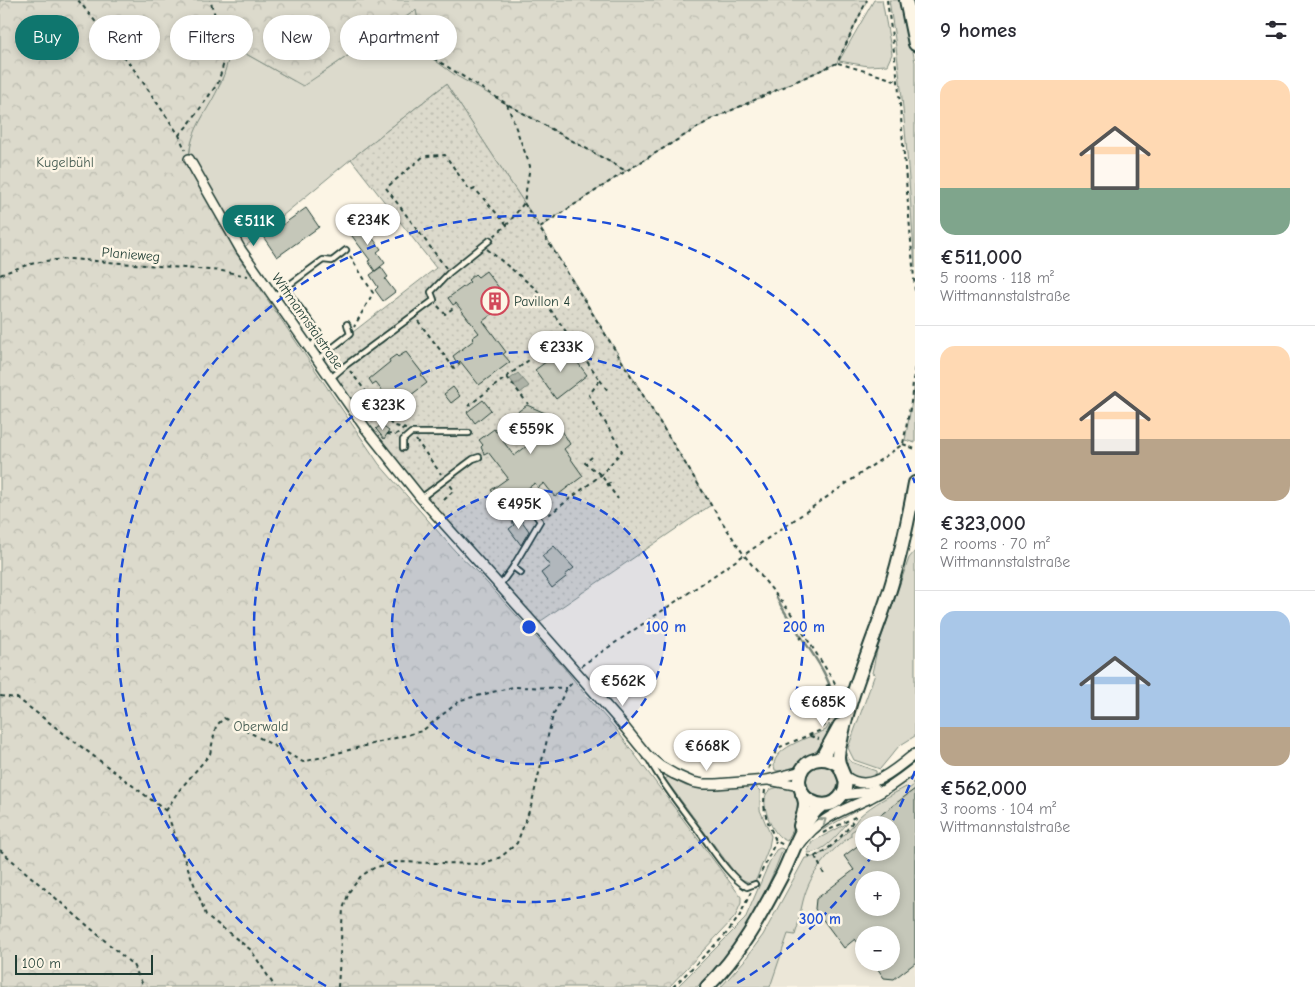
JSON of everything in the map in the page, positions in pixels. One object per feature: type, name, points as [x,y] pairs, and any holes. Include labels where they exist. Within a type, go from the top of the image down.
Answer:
[{"type":"street","points":[[906,0],[915,44]]},
{"type":"street","name":"Wittmannstalstraße","points":[[189,159],[227,227],[366,429],[421,498],[500,584],[647,755],[660,766],[692,782],[716,784],[767,780],[802,771]]},
{"type":"street","points":[[801,790],[808,800],[814,804],[822,805],[830,804],[842,795],[846,782],[838,758],[846,715],[910,535],[915,483]]},
{"type":"street","points":[[793,854],[805,804],[801,790],[802,771],[806,765],[824,754],[846,715]]},
{"type":"street","points":[[820,758],[827,759],[859,783],[877,781],[915,754]]},
{"type":"street","points":[[793,854],[808,833],[832,814],[875,795],[915,768]]},
{"type":"street","name":"Wittmannstalstraße","points":[[767,780],[801,790]]},
{"type":"street","points":[[842,795],[868,792],[892,784]]},
{"type":"street","points":[[707,987],[741,947],[793,854],[805,824],[822,805]]},
{"type":"lane","points":[[331,378],[434,300],[431,292],[449,273],[490,240]]},
{"type":"lane","points":[[274,296],[324,260],[332,261],[346,250]]},
{"type":"lane","points":[[285,288],[320,335],[310,348]]},
{"type":"lane","points":[[318,359],[350,334],[347,324]]},
{"type":"lane","points":[[403,448],[403,440],[411,433],[469,433]]},
{"type":"lane","points":[[421,498],[472,459],[479,457]]},
{"type":"lane","points":[[500,584],[513,567],[540,521],[529,506]]},
{"type":"lane","points":[[513,567],[521,573]]},
{"type":"lane","points":[[647,755],[659,777],[724,864],[740,883],[747,887],[755,884]]},
{"type":"path","points":[[78,0],[136,72],[179,135],[189,159]]},
{"type":"path","points":[[179,135],[218,83],[227,52],[210,0]]},
{"type":"path","points":[[540,227],[626,171],[710,120],[837,63],[867,0]]},
{"type":"path","points":[[887,0],[898,81],[915,291]]},
{"type":"path","points":[[437,60],[507,104],[626,171]]},
{"type":"path","points":[[837,63],[898,81]]},
{"type":"path","points":[[490,240],[507,224],[524,203],[530,166],[507,104]]},
{"type":"path","points":[[449,273],[386,188],[424,156],[445,155],[470,191],[475,189],[507,224]]},
{"type":"path","points":[[524,203],[711,505],[744,555],[790,612],[835,682],[834,706],[828,722],[819,731],[784,745],[776,751],[767,780],[763,805],[764,813],[776,841],[793,854],[805,852]]},
{"type":"path","points":[[483,246],[536,288],[608,391]]},
{"type":"path","points":[[346,250],[373,293],[350,334]]},
{"type":"path","name":"Planieweg","points":[[0,275],[24,264],[70,259],[222,271],[262,279]]},
{"type":"path","points":[[434,300],[445,314],[456,306]]},
{"type":"path","points":[[414,316],[454,368],[460,363]]},
{"type":"path","points":[[468,406],[566,332]]},
{"type":"path","points":[[338,987],[343,909],[349,892],[361,876],[374,868],[393,862],[482,864],[501,857],[517,843],[531,806],[553,715],[566,688],[577,673],[903,444],[911,402],[915,363]]},
{"type":"path","points":[[346,365],[392,425],[405,428],[411,433],[454,490],[444,500]]},
{"type":"path","points":[[507,376],[528,404]]},
{"type":"path","points":[[540,521],[600,475],[622,451],[589,396],[600,380]]},
{"type":"path","points":[[387,434],[395,435],[405,428]]},
{"type":"path","points":[[903,444],[915,449]]},
{"type":"path","points":[[592,457],[584,463],[600,475],[618,499]]},
{"type":"path","points":[[608,484],[613,482]]},
{"type":"path","points":[[799,639],[806,635]]},
{"type":"path","points":[[826,686],[835,682]]},
{"type":"path","points":[[166,811],[178,792],[210,754],[216,726],[224,718],[303,762],[422,731],[461,700],[513,687],[566,688]]},
{"type":"path","points":[[0,696],[17,698],[166,811],[206,914],[251,950],[275,987]]},
{"type":"path","points":[[808,735],[826,741]]},
{"type":"path","points":[[807,855],[815,856],[828,848],[850,826],[855,817],[816,837]]},
{"type":"path","points":[[673,987],[726,934],[739,917],[776,841]]},
{"type":"path","points":[[0,850],[132,965],[144,987]]},
{"type":"path","points":[[815,856],[824,874]]},
{"type":"shaded area","points":[[915,776],[915,987],[740,987],[814,856],[855,822],[855,861],[900,861],[900,816],[862,816]]},
{"type":"green space","name":"Oberwald","points":[[0,0],[867,0],[837,63],[710,120],[626,171],[455,75],[435,60],[457,60],[457,15],[417,15],[416,10],[409,15],[340,15],[340,60],[342,60],[303,86],[253,58],[253,15],[170,15],[170,60],[228,60],[216,94],[196,129],[190,148],[189,159],[236,253],[379,464],[455,551],[478,573],[566,670],[615,728],[741,897],[741,903],[735,917],[669,987],[0,987]]},
{"type":"green space","points":[[351,0],[344,15],[340,15]]},
{"type":"green space","points":[[874,0],[882,0],[892,54],[887,65],[868,66],[839,61]]},
{"type":"green space","points":[[889,0],[903,0],[915,62],[915,268],[902,100]]},
{"type":"green space","points":[[416,10],[417,15],[409,15]]},
{"type":"green space","points":[[340,16],[340,25],[330,48],[330,30]]},
{"type":"green space","points":[[253,58],[294,81],[309,60],[325,60],[318,76],[342,60],[435,60],[456,75],[626,171],[540,227],[446,84],[241,250],[189,159],[192,135],[221,83],[228,60],[253,60]]},
{"type":"green space","points":[[446,84],[540,227],[711,505],[535,625],[389,458],[318,359],[436,268],[351,159]]},
{"type":"green space","points":[[915,384],[915,443],[905,440]]},
{"type":"green space","points":[[915,551],[915,736],[899,746],[880,769],[854,760],[848,748],[875,674],[872,673],[877,650],[909,558]]},
{"type":"green space","points":[[829,724],[824,742],[818,752],[788,770],[775,770],[774,763],[777,756],[784,750],[801,740],[826,730]]},
{"type":"green space","points":[[842,752],[845,753],[851,762],[876,771],[876,776],[862,778],[852,775],[846,766]]},
{"type":"green space","points":[[822,766],[834,770],[838,782],[834,794],[822,798],[810,794],[806,782],[810,770]]},
{"type":"green space","points":[[668,777],[686,786],[715,789],[754,785],[760,791],[760,810],[771,836],[769,847],[756,880],[751,883],[741,879],[735,873],[665,779]]},
{"type":"green space","points":[[915,780],[915,789],[880,816],[860,816],[882,800],[906,787],[909,789],[914,785],[912,783]]},
{"type":"green space","points":[[782,786],[792,789],[798,794],[800,801],[798,818],[787,841],[780,837],[773,829],[765,803],[768,791]]},
{"type":"green space","points":[[870,801],[870,803],[810,837],[832,819]]},
{"type":"green space","points":[[848,823],[825,846],[819,850],[807,853],[812,842]]},
{"type":"green space","points":[[855,823],[855,829],[851,832],[851,836],[828,856],[810,881],[795,935],[788,934],[770,987],[721,987],[744,961],[763,935],[805,858],[819,855],[832,847]]},
{"type":"green space","points":[[783,849],[767,887],[749,924],[738,941],[697,987],[677,987],[745,919],[769,863],[776,850]]},
{"type":"water","points":[[518,373],[529,386],[520,393],[510,379]]},
{"type":"building","points":[[306,208],[319,227],[277,257],[264,238]]},
{"type":"building","points":[[361,223],[381,249],[377,252],[385,263],[375,271],[368,261],[370,260],[349,232]]},
{"type":"building","points":[[381,267],[388,277],[385,279],[395,292],[383,301],[375,290],[378,287],[370,275]]},
{"type":"building","points":[[486,271],[503,293],[501,295],[507,303],[483,321],[506,352],[503,354],[510,362],[479,385],[460,361],[457,363],[453,356],[474,340],[472,338],[479,333],[456,303],[453,305],[448,298],[470,282],[468,280],[475,274],[478,277]]},
{"type":"building","points":[[566,347],[587,375],[556,399],[535,370]]},
{"type":"building","points":[[406,352],[423,374],[421,375],[427,383],[395,407],[376,383],[373,385],[369,379],[390,362],[389,360],[396,355],[398,357]]},
{"type":"building","points":[[453,387],[460,396],[451,403],[444,394]]},
{"type":"building","points":[[483,400],[491,410],[475,423],[467,412]]},
{"type":"building","points":[[527,405],[554,417],[570,444],[564,449],[583,476],[555,497],[544,483],[538,488],[535,483],[503,506],[491,490],[508,478],[488,452],[484,454],[481,447],[483,445],[479,440],[494,429],[496,432],[518,415],[516,413]],"holes":[[[517,430],[528,445],[514,456],[503,441]]]},
{"type":"building","points":[[381,425],[389,431],[384,439],[376,429]]},
{"type":"building","points":[[519,517],[529,531],[521,545],[509,529],[514,525],[512,522]]},
{"type":"building","points":[[554,546],[574,568],[552,588],[541,573],[550,566],[542,556]]},
{"type":"building","points":[[915,789],[915,963],[894,979],[884,978],[879,971],[900,971],[900,926],[855,926],[855,939],[844,948],[815,909],[816,899],[854,870],[844,856],[855,848],[855,861],[900,861],[900,816],[879,816]]},
{"type":"waterway","points":[[777,598],[827,680],[832,693],[833,705],[827,720]]},
{"type":"place","name":"Pavillon 4","points":[[495,301]]},
{"type":"park label","name":"Kugelbühl","points":[[65,162]]}]
